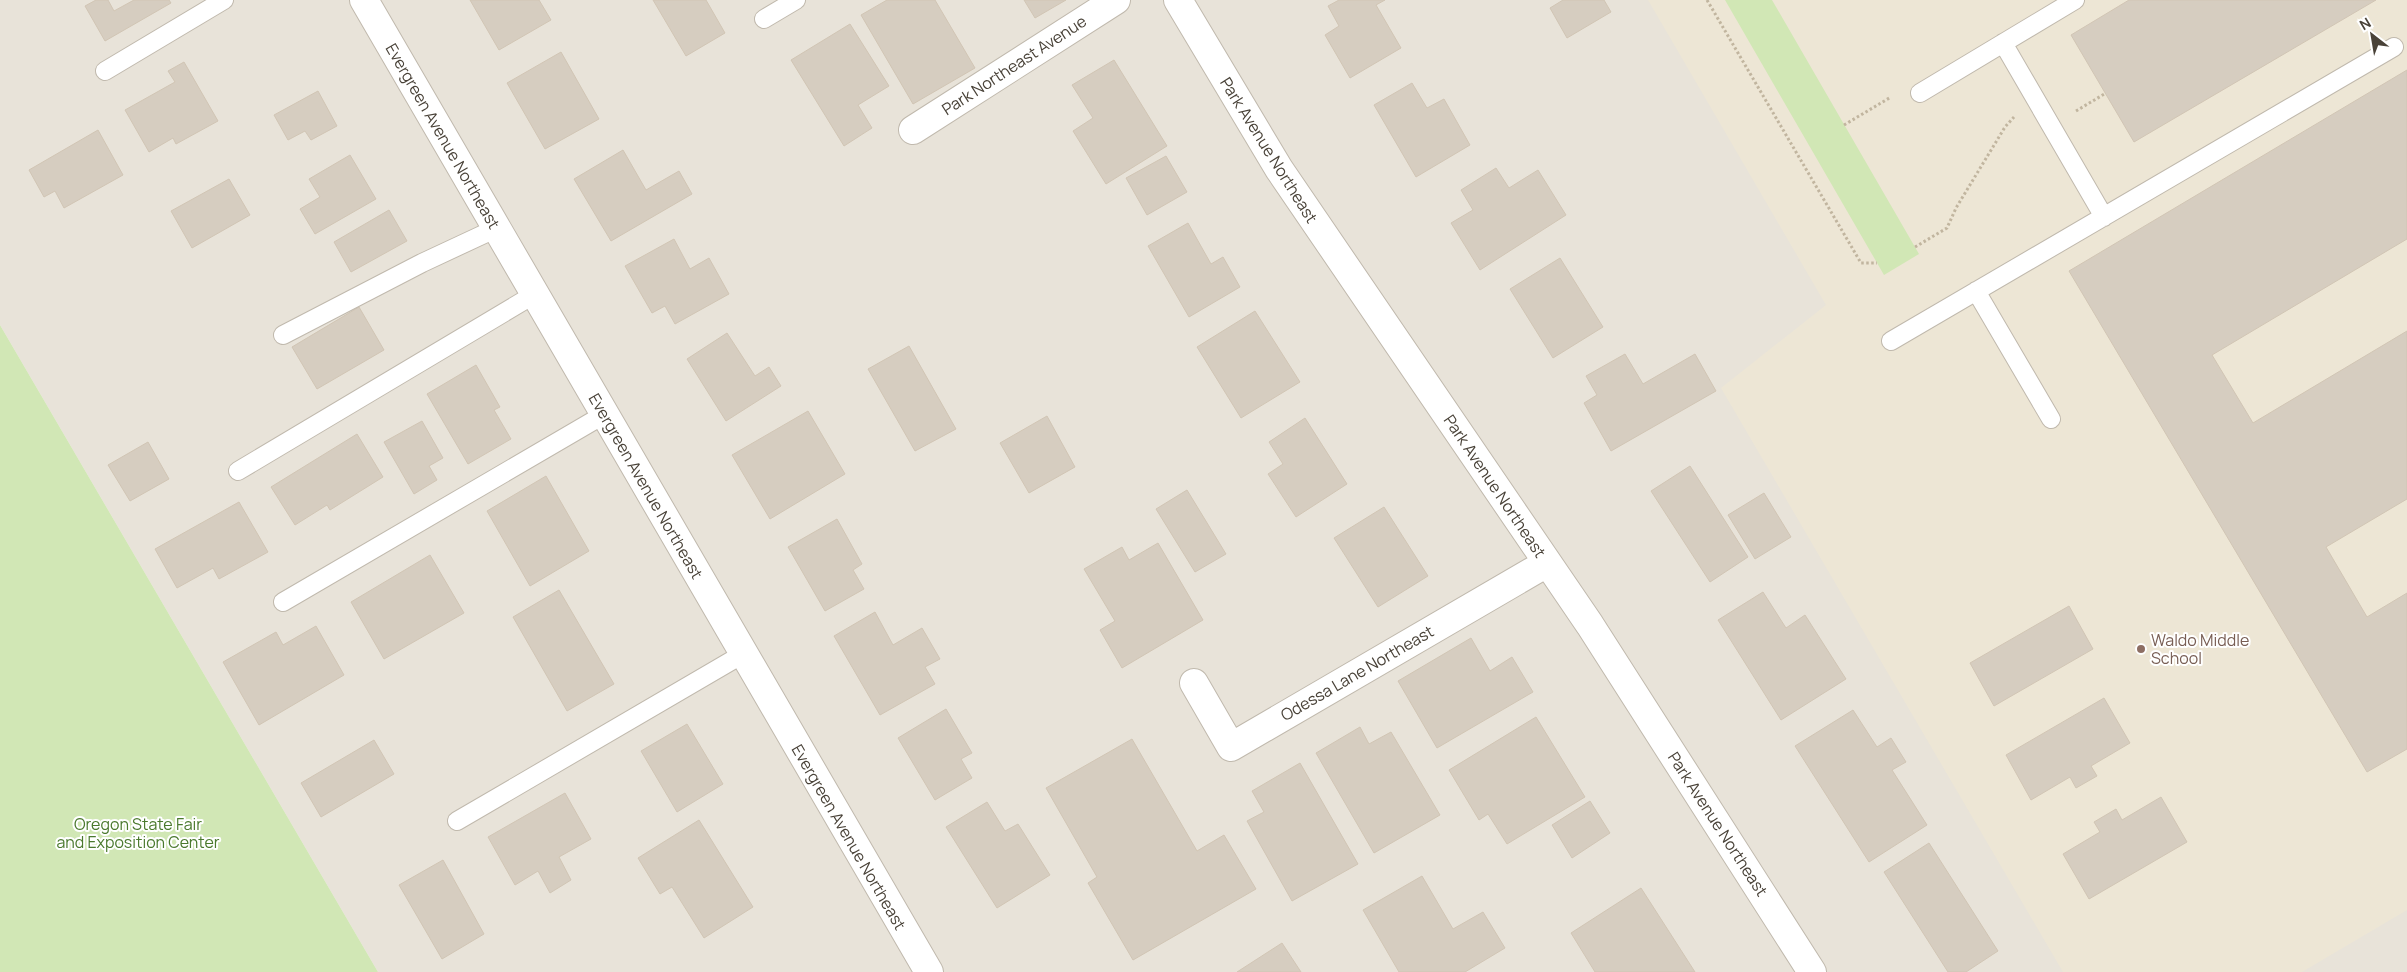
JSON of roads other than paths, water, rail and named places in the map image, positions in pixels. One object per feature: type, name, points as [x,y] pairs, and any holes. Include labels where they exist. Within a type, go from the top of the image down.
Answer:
[{"type":"street","name":"Evergreen Avenue Northeast","points":[[364,0],[929,972]]},
{"type":"street","name":"Park Northeast Avenue","points":[[912,130],[1116,0]]},
{"type":"street","name":"Park Avenue Northeast","points":[[1178,0],[1278,169],[1601,642],[1812,972]]},
{"type":"street","name":"Odessa Lane Northeast","points":[[1194,683],[1231,747],[1547,563]]},
{"type":"lane","points":[[105,71],[224,0]]},
{"type":"lane","points":[[764,19],[796,0]]},
{"type":"lane","points":[[1920,93],[2075,0]]},
{"type":"lane","points":[[2003,43],[2104,217]]},
{"type":"lane","points":[[1891,341],[2394,47]]},
{"type":"lane","points":[[284,335],[422,263],[497,228]]},
{"type":"lane","points":[[1976,291],[2051,418]]},
{"type":"lane","points":[[238,471],[535,294]]},
{"type":"lane","points":[[283,602],[605,414]]},
{"type":"lane","points":[[457,821],[743,654]]},
{"type":"place","name":"Waldo Middle School","points":[[2141,649]]},
{"type":"park label","name":"Oregon State Fair and Exposition Center","points":[[138,833]]}]
